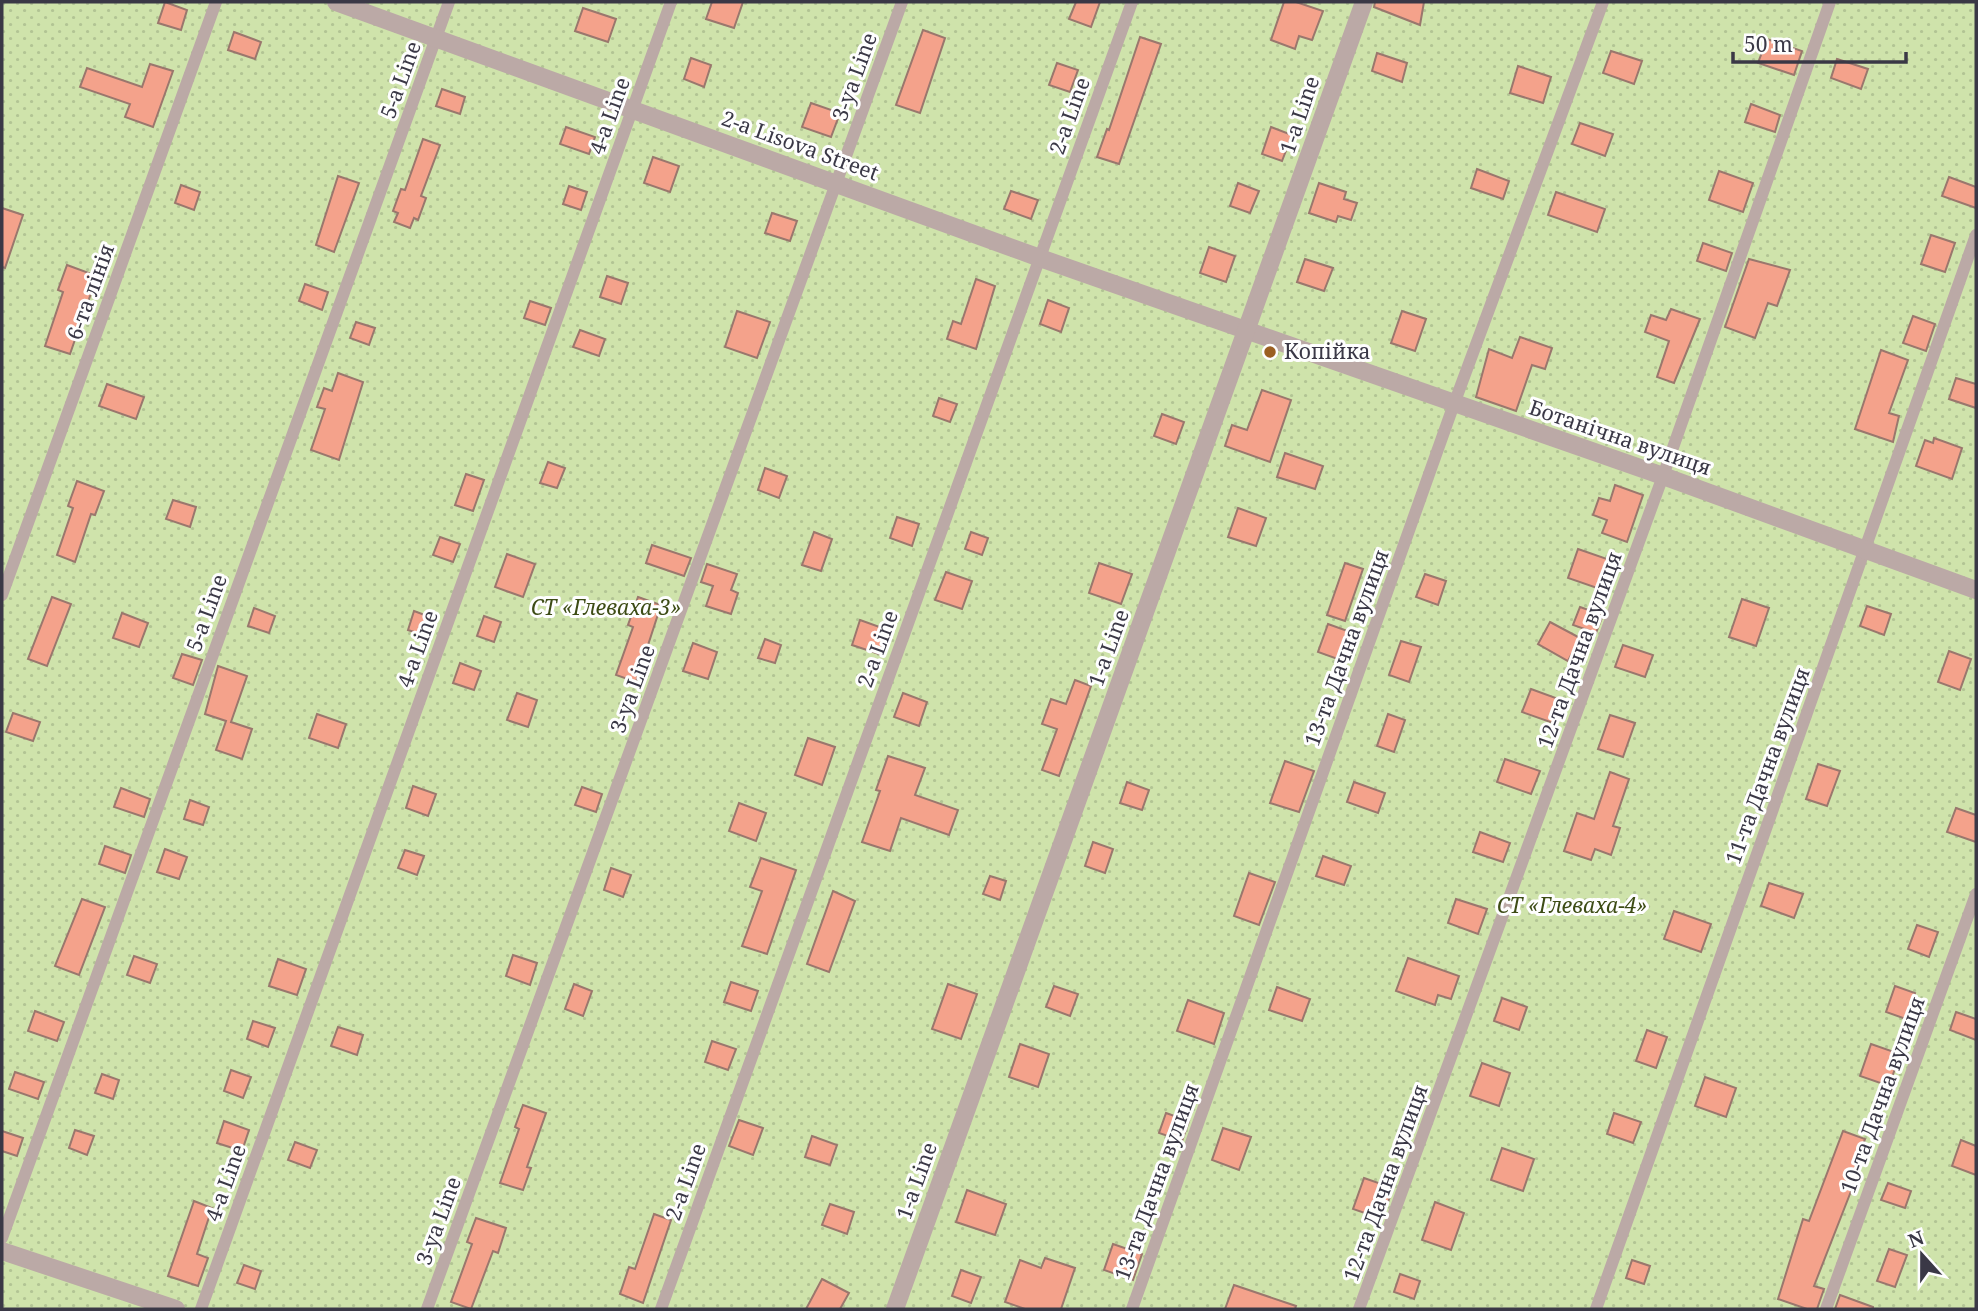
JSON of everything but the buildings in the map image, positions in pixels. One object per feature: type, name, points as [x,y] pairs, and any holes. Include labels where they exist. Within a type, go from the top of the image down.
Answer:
[{"type":"street","name":"2-a Lisova Street","points":[[336,2],[1248,331]]},
{"type":"street","name":"1-a Line","points":[[895,1309],[1364,2]]},
{"type":"street","name":"Ботанічна вулиця","points":[[1248,331],[1664,476],[1976,590]]},
{"type":"street","points":[[2,1251],[176,1309]]},
{"type":"lane","name":"6-та лінія","points":[[2,595],[216,2]]},
{"type":"lane","name":"5-a Line","points":[[2,1238],[449,2]]},
{"type":"lane","name":"4-a Line","points":[[201,1309],[671,2]]},
{"type":"lane","name":"3-ya Line","points":[[427,1309],[902,2]]},
{"type":"lane","name":"2-a Line","points":[[661,1309],[1132,2]]},
{"type":"lane","name":"13-та Дачна вулиця","points":[[1132,1309],[1454,404],[1603,2]]},
{"type":"lane","name":"12-та Дачна вулиця","points":[[1359,1309],[1664,476],[1830,2]]},
{"type":"lane","name":"11-та Дачна вулиця","points":[[1596,1309],[1976,235]]},
{"type":"lane","name":"10-та Дачна вулиця","points":[[1826,1309],[1976,894]]},
{"type":"green space","name":"СТ «Глеваха-3»","points":[[2,2],[1976,2],[1976,1309],[2,1309]]},
{"type":"place","name":"Копійка","points":[[1270,352]]},
{"type":"park label","name":"СТ «Глеваха-4»","points":[[1572,906]]}]
